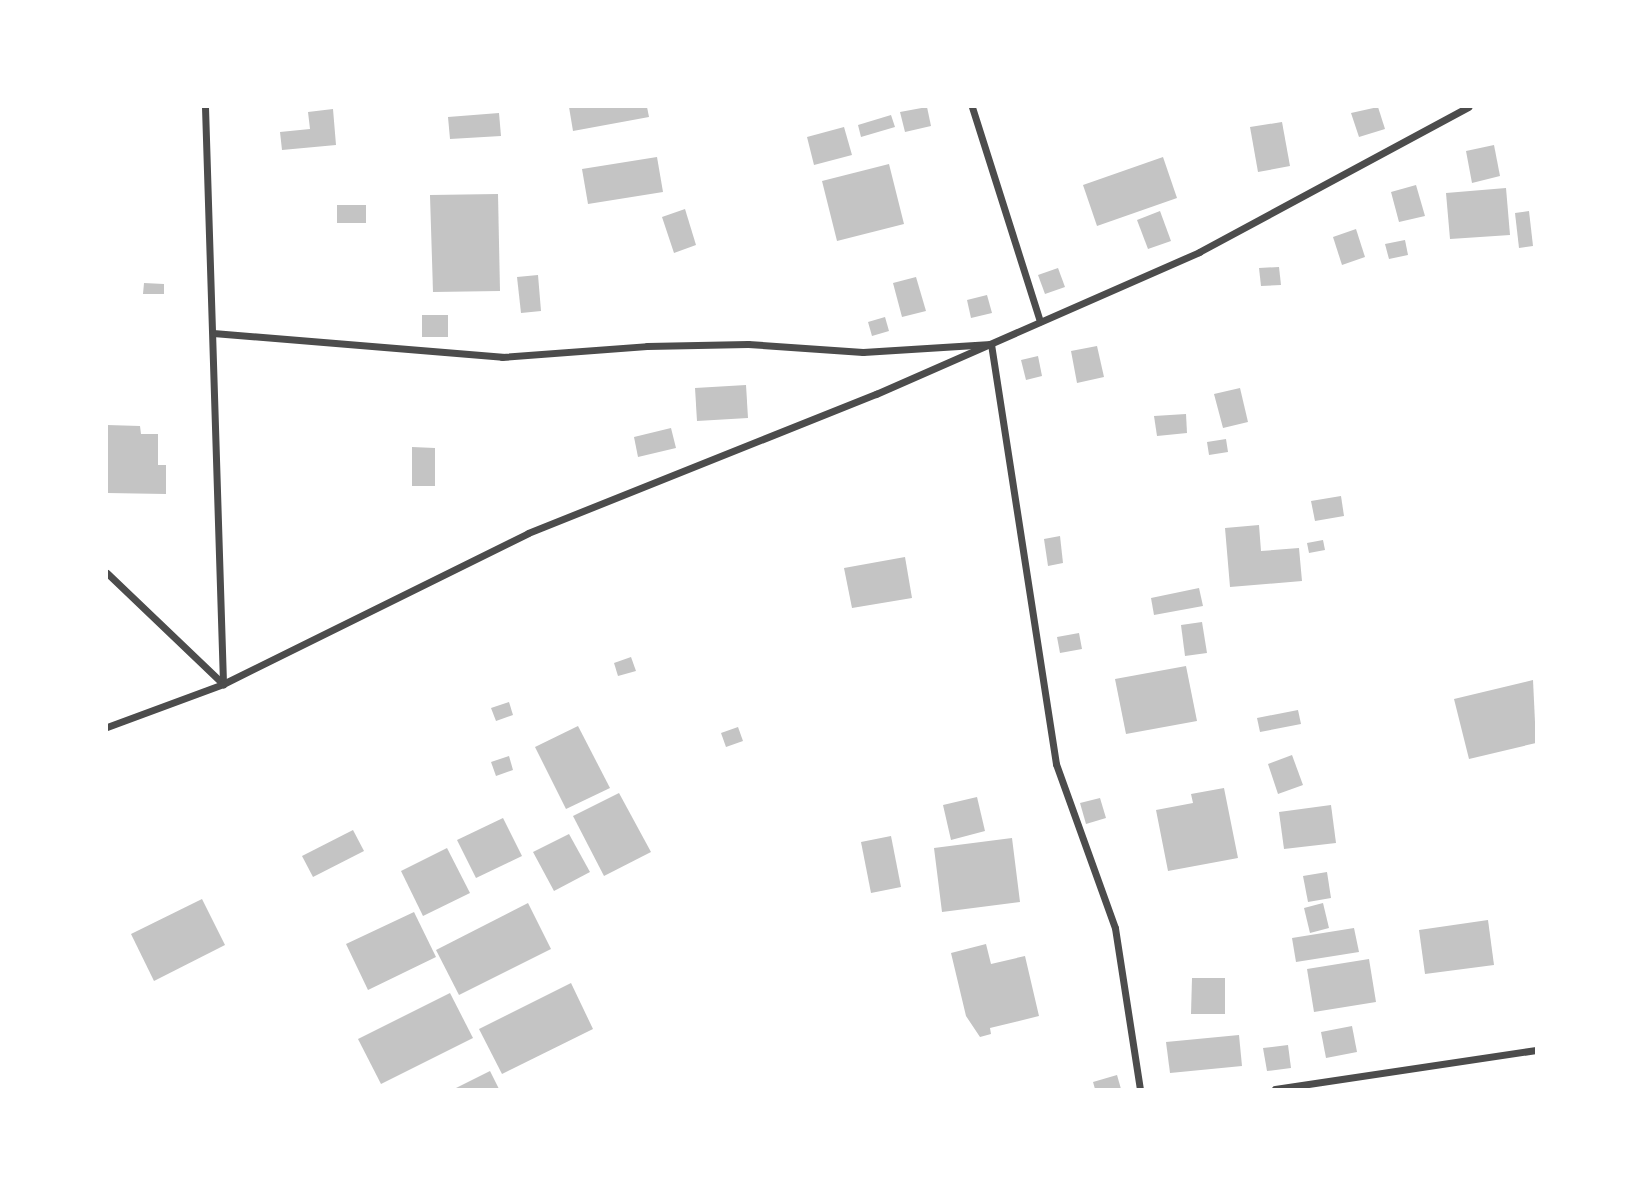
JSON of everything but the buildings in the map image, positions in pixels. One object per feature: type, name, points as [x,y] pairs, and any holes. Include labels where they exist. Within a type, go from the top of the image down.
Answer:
[{"type":"street","points":[[205,107],[223,684]]},
{"type":"street","points":[[972,107],[1040,322]]},
{"type":"street","points":[[107,727],[223,684],[528,533],[991,344],[1199,252],[1468,107]]},
{"type":"street","points":[[213,333],[502,357],[647,346],[748,344],[863,352],[991,344]]},
{"type":"street","points":[[991,344],[1056,764],[1115,928],[1140,1089]]},
{"type":"street","points":[[107,573],[223,684]]},
{"type":"street","points":[[1275,1089],[1536,1050]]}]
